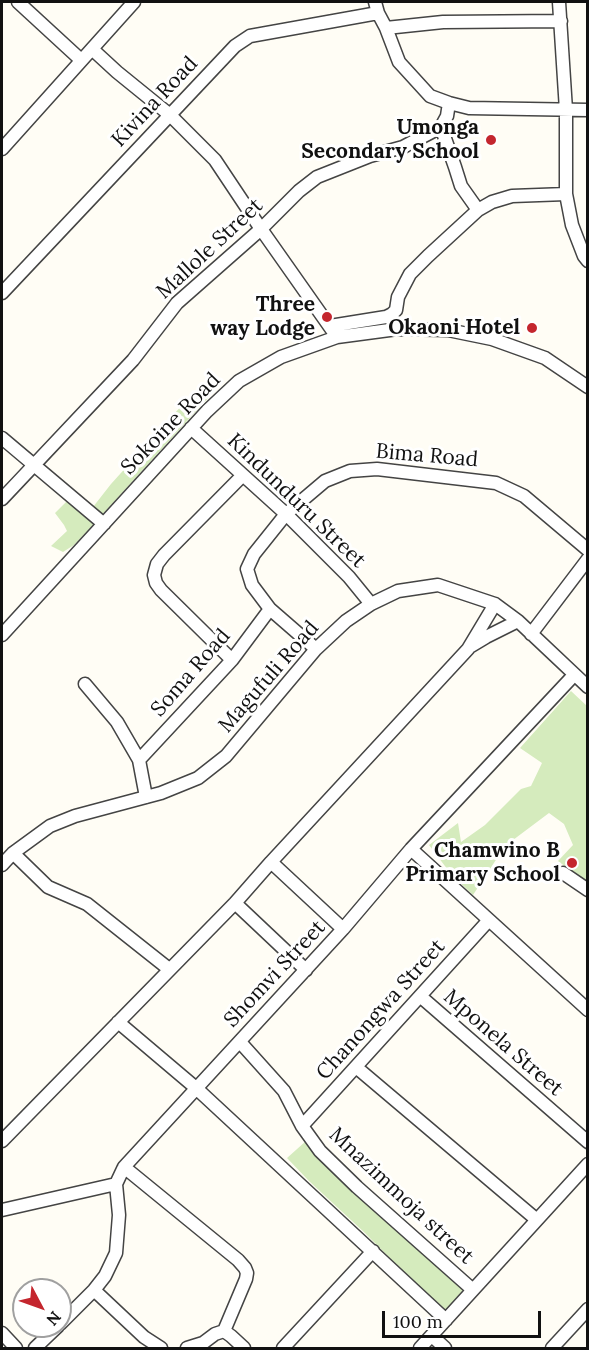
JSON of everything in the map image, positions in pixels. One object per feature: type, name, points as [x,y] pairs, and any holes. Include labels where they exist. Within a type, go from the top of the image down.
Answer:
[{"type":"street","points":[[18,2],[81,60]]},
{"type":"street","points":[[2,149],[134,2]]},
{"type":"street","points":[[559,2],[566,110],[566,194],[572,225],[588,261]]},
{"type":"street","points":[[377,7],[399,62],[430,96],[449,104],[469,108],[588,110]]},
{"type":"street","name":"Kivina Road","points":[[2,293],[235,46],[250,36],[377,7]]},
{"type":"street","points":[[386,28],[443,22],[561,21]]},
{"type":"street","points":[[92,49],[170,115],[215,160],[337,337]]},
{"type":"street","points":[[449,104],[447,116],[441,127],[456,167],[460,186],[478,210]]},
{"type":"street","name":"Mallole Street","points":[[2,499],[133,360],[177,303],[261,229],[299,191],[317,177],[370,156],[403,147],[441,127]]},
{"type":"street","points":[[330,326],[386,317],[392,314],[396,310],[398,297],[410,274],[478,210],[492,202],[512,196],[566,194]]},
{"type":"street","name":"Sokoine Road","points":[[2,635],[207,411],[239,381],[281,357],[337,337],[397,329],[448,330],[492,339],[545,358],[588,387]]},
{"type":"street","name":"Kindunduru Street","points":[[191,428],[286,514],[349,577],[371,604]]},
{"type":"street","points":[[2,438],[104,524]]},
{"type":"street","name":"Bima Road","points":[[316,649],[270,609],[252,585],[247,569],[254,554],[286,514],[325,481],[350,471],[377,469],[496,483],[524,496],[588,550]]},
{"type":"street","points":[[232,660],[161,590],[154,575],[157,564],[164,555],[243,474]]},
{"type":"street","points":[[531,634],[588,560]]},
{"type":"street","name":"Magufuli Road","points":[[6,858],[50,826],[75,816],[160,793],[198,777],[226,756],[316,649],[346,621],[371,604],[398,591],[438,585],[495,604],[518,621],[588,687]]},
{"type":"street","points":[[2,1142],[235,903],[468,648],[495,604]]},
{"type":"street","name":"Soma Road","points":[[139,760],[232,660],[270,609]]},
{"type":"street","points":[[468,648],[518,621]]},
{"type":"street","name":"Shomvi Street","points":[[116,1184],[124,1167],[343,930],[411,849],[574,675]]},
{"type":"street","points":[[85,684],[117,722],[139,760],[146,797]]},
{"type":"street","points":[[411,849],[588,1010]]},
{"type":"street","points":[[6,858],[48,887],[87,904],[169,969]]},
{"type":"street","points":[[271,862],[343,930]]},
{"type":"street","points":[[563,873],[588,890]]},
{"type":"street","points":[[235,903],[306,970]]},
{"type":"street","name":"Chanongwa Street","points":[[302,1126],[489,920]]},
{"type":"street","name":"Mponela Street","points":[[420,996],[588,1142]]},
{"type":"street","points":[[118,1022],[196,1088],[446,1320]]},
{"type":"street","name":"Mnazimmoja street","points":[[240,1042],[284,1091],[302,1126],[320,1151],[473,1290]]},
{"type":"street","points":[[356,1067],[537,1220]]},
{"type":"street","points":[[420,1348],[588,1164]]},
{"type":"street","points":[[124,1167],[238,1260],[247,1273],[224,1331],[215,1334],[203,1343],[187,1348]]},
{"type":"street","points":[[2,1210],[116,1184],[119,1215],[116,1253],[105,1276],[72,1312]]},
{"type":"street","points":[[283,1348],[373,1251]]},
{"type":"street","points":[[94,1290],[144,1337],[161,1348]]},
{"type":"street","points":[[552,1348],[588,1309]]},
{"type":"street","points":[[224,1331],[244,1348]]},
{"type":"street","points":[[2,1333],[16,1348]]},
{"type":"street","points":[[432,1336],[444,1348]]},
{"type":"green space","points":[[202,389],[208,398],[101,516],[93,507],[111,484],[193,393]]},
{"type":"green space","points":[[68,500],[95,523],[74,545],[63,552],[51,546],[67,531],[55,513]]},
{"type":"green space","points":[[571,691],[587,706],[587,883],[558,861],[573,845],[564,824],[549,813],[505,846],[473,895],[451,874],[429,845],[458,823],[461,842],[485,825],[521,789],[531,786],[542,763],[520,748]]},
{"type":"green space","points":[[306,1141],[464,1289],[445,1311],[435,1304],[287,1158]]},
{"type":"place","name":"Umonga Secondary School","points":[[491,140]]},
{"type":"place","name":"Three way Lodge","points":[[327,317]]},
{"type":"place","name":"Okaoni Hotel","points":[[532,328]]},
{"type":"place","name":"Chamwino B Primary School","points":[[572,863]]}]
